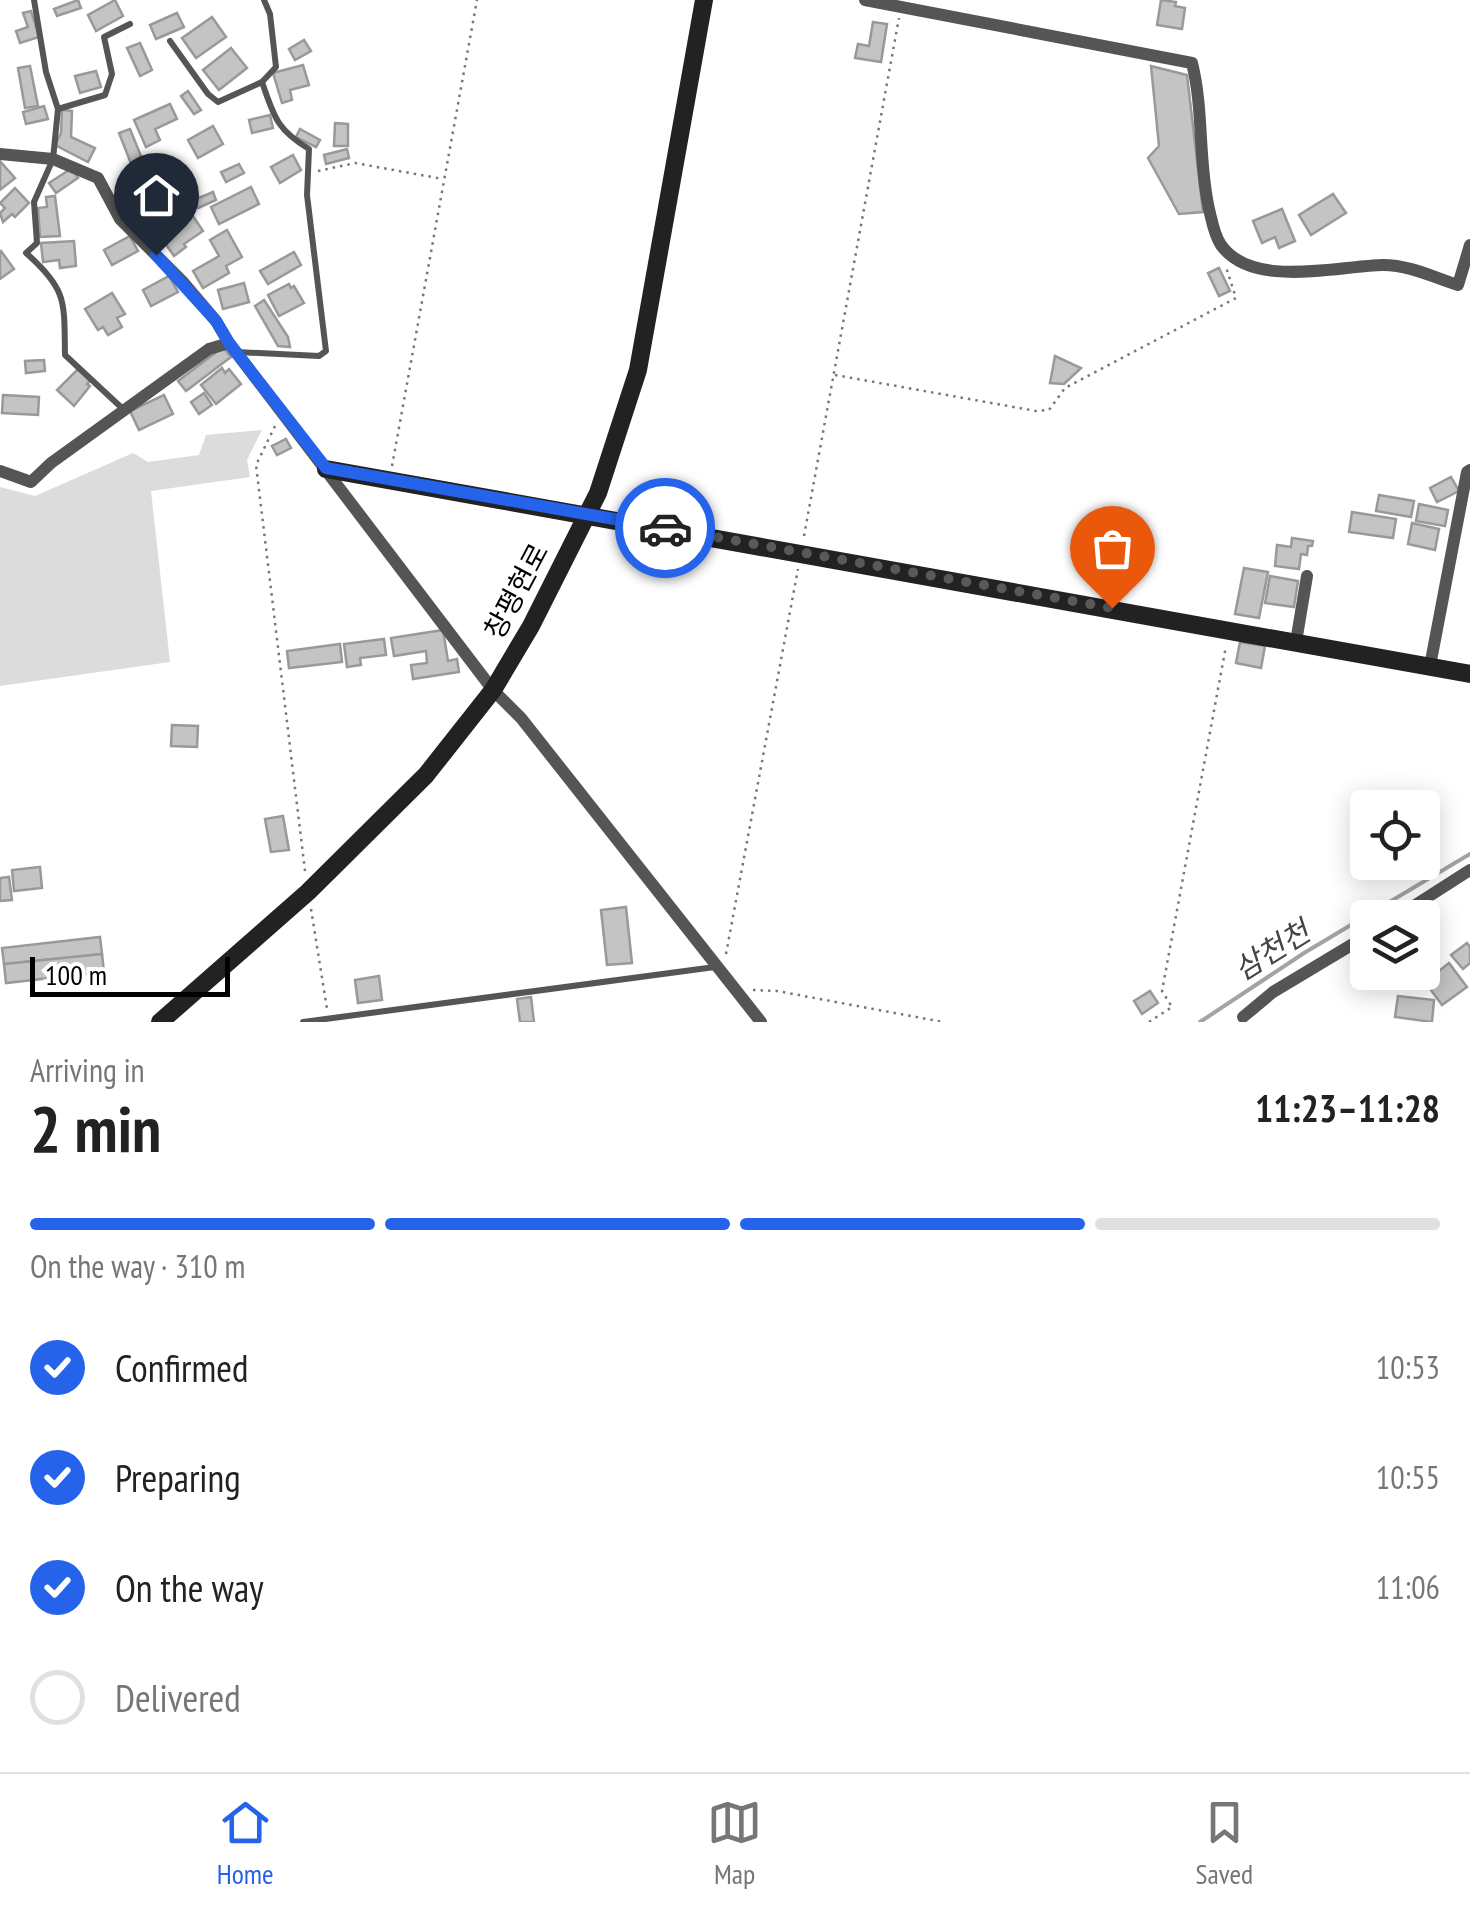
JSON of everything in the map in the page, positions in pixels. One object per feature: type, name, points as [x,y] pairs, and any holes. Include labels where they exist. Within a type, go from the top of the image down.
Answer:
[{"type":"main road","name":"창평현로","points":[[160,1022],[308,892],[426,776],[494,690],[531,626],[598,492],[638,370],[704,0]]},
{"type":"main road","points":[[326,468],[1470,674]]},
{"type":"street","points":[[864,0],[1192,63],[1198,88],[1204,184],[1217,237],[1226,252],[1244,266],[1403,266],[1458,285],[1470,246]]},
{"type":"street","points":[[0,154],[52,159],[98,178],[120,218],[216,321],[494,690],[521,718],[761,1022]]},
{"type":"street","points":[[0,471],[31,482],[209,349],[233,348]]},
{"type":"street","points":[[1430,666],[1470,470]]},
{"type":"street","points":[[1296,642],[1306,576]]},
{"type":"street","points":[[1423,900],[1470,870]]},
{"type":"street","points":[[1242,1020],[1273,992],[1350,946]]},
{"type":"lane","points":[[34,0],[46,72],[58,109],[52,159],[34,202],[37,243],[26,253],[52,276],[64,307],[66,355],[124,410]]},
{"type":"lane","points":[[170,40],[208,94],[218,102],[262,82],[276,68],[270,14],[264,0]]},
{"type":"lane","points":[[58,109],[105,94],[112,74],[104,38],[130,24]]},
{"type":"lane","points":[[233,348],[320,356],[326,351],[307,195],[309,148],[276,123],[262,82]]},
{"type":"lane","points":[[303,1022],[717,967]]},
{"type":"path","points":[[390,480],[478,0]]},
{"type":"path","points":[[717,967],[725,959],[730,942],[900,7]]},
{"type":"path","points":[[309,173],[355,163],[444,180]]},
{"type":"path","points":[[834,375],[1036,411],[1049,410],[1065,388],[1236,298],[1225,264],[1226,252]]},
{"type":"path","points":[[282,411],[256,465],[308,892],[329,1019]]},
{"type":"path","points":[[1149,1022],[1172,1007],[1162,991],[1228,630]]},
{"type":"path","points":[[737,992],[777,991],[943,1022]]},
{"type":"shaded area","points":[[262,430],[247,460],[250,477],[151,491],[170,662],[0,686],[0,487],[35,496],[133,453],[148,462],[199,455],[206,435]]},
{"type":"building","points":[[78,0],[81,8],[57,16],[54,9]]},
{"type":"building","points":[[115,0],[123,16],[96,31],[88,15]]},
{"type":"building","points":[[1161,0],[1185,8],[1182,29],[1157,25]]},
{"type":"building","points":[[31,11],[39,37],[20,43],[16,31],[28,27],[23,13]]},
{"type":"building","points":[[177,13],[184,27],[156,39],[150,25]]},
{"type":"building","points":[[212,17],[226,37],[196,58],[182,38]]},
{"type":"building","points":[[873,22],[887,24],[881,62],[855,58],[858,44],[869,46]]},
{"type":"building","points":[[304,40],[311,51],[295,60],[289,49]]},
{"type":"building","points":[[140,43],[152,70],[140,76],[127,48]]},
{"type":"building","points":[[231,48],[247,68],[219,90],[203,70]]},
{"type":"building","points":[[303,65],[309,85],[290,90],[292,100],[282,103],[273,73]]},
{"type":"building","points":[[30,66],[38,106],[25,108],[18,68]]},
{"type":"building","points":[[1151,66],[1187,75],[1203,212],[1179,214],[1148,158],[1159,146]]},
{"type":"building","points":[[96,71],[101,87],[80,93],[75,76]]},
{"type":"building","points":[[188,91],[201,110],[194,114],[181,96]]},
{"type":"building","points":[[170,104],[177,119],[155,129],[160,140],[146,147],[134,120]]},
{"type":"building","points":[[44,106],[48,119],[26,124],[23,112]]},
{"type":"building","points":[[62,110],[72,111],[71,137],[95,148],[88,162],[55,145],[61,133]]},
{"type":"building","points":[[270,115],[273,128],[252,133],[249,120]]},
{"type":"building","points":[[335,123],[348,124],[348,146],[334,146]]},
{"type":"building","points":[[213,126],[223,144],[198,158],[188,140]]},
{"type":"building","points":[[130,129],[143,161],[132,166],[119,133]]},
{"type":"building","points":[[300,129],[320,140],[316,147],[296,137]]},
{"type":"building","points":[[347,149],[349,158],[326,164],[324,155]]},
{"type":"building","points":[[293,155],[301,170],[280,183],[271,167]]},
{"type":"building","points":[[0,161],[15,178],[0,190]]},
{"type":"building","points":[[239,164],[244,173],[226,182],[221,172]]},
{"type":"building","points":[[72,168],[78,178],[56,193],[49,183]]},
{"type":"building","points":[[143,176],[173,178],[172,193],[142,192]]},
{"type":"building","points":[[130,182],[137,202],[124,206],[117,186]]},
{"type":"building","points":[[251,187],[259,204],[219,224],[211,207]]},
{"type":"building","points":[[15,188],[29,203],[15,217],[12,214],[3,222],[0,213],[5,208],[0,203]]},
{"type":"building","points":[[213,192],[216,200],[198,208],[194,200]]},
{"type":"building","points":[[1333,194],[1346,213],[1311,235],[1299,215]]},
{"type":"building","points":[[55,196],[60,236],[40,237],[38,208],[47,207],[46,197]]},
{"type":"building","points":[[1282,209],[1295,241],[1279,248],[1275,237],[1262,243],[1253,221]]},
{"type":"building","points":[[193,216],[203,231],[174,256],[158,233],[168,226],[171,231]]},
{"type":"building","points":[[227,230],[242,257],[226,266],[229,273],[203,288],[193,271],[219,256],[210,240]]},
{"type":"building","points":[[130,236],[138,251],[112,265],[104,250]]},
{"type":"building","points":[[74,241],[76,266],[60,268],[59,260],[43,262],[41,243]]},
{"type":"building","points":[[0,252],[14,269],[0,279]]},
{"type":"building","points":[[294,252],[301,265],[268,284],[260,271]]},
{"type":"building","points":[[1219,268],[1230,291],[1219,296],[1208,273]]},
{"type":"building","points":[[169,276],[178,292],[151,306],[143,290]]},
{"type":"building","points":[[244,283],[249,302],[223,309],[218,290]]},
{"type":"building","points":[[289,284],[304,303],[279,316],[268,295]]},
{"type":"building","points":[[112,293],[125,314],[117,318],[122,327],[108,335],[103,327],[98,330],[85,309]]},
{"type":"building","points":[[264,300],[288,337],[290,347],[278,346],[255,306]]},
{"type":"building","points":[[223,347],[231,357],[186,391],[178,381]]},
{"type":"building","points":[[1055,356],[1081,368],[1064,384],[1050,383]]},
{"type":"building","points":[[44,360],[45,371],[26,373],[25,361]]},
{"type":"building","points":[[222,368],[225,373],[229,369],[241,384],[216,404],[201,385]]},
{"type":"building","points":[[78,369],[90,386],[74,406],[57,390]]},
{"type":"building","points":[[204,393],[212,405],[199,414],[191,402]]},
{"type":"building","points":[[3,395],[39,397],[38,415],[2,413]]},
{"type":"building","points":[[164,395],[173,414],[139,430],[130,411]]},
{"type":"building","points":[[286,439],[291,448],[277,455],[272,446]]},
{"type":"building","points":[[1451,477],[1459,491],[1437,502],[1430,488]]},
{"type":"building","points":[[1379,495],[1414,501],[1411,517],[1376,511]]},
{"type":"building","points":[[1419,504],[1448,510],[1445,526],[1416,521]]},
{"type":"building","points":[[1352,512],[1396,519],[1393,538],[1349,532]]},
{"type":"building","points":[[1412,523],[1439,529],[1435,550],[1408,544]]},
{"type":"building","points":[[1292,538],[1313,541],[1307,555],[1301,554],[1299,569],[1275,566],[1277,545],[1291,547]]},
{"type":"building","points":[[1244,568],[1268,572],[1259,618],[1235,614]]},
{"type":"building","points":[[1270,576],[1298,581],[1294,607],[1265,603]]},
{"type":"building","points":[[443,630],[448,661],[457,659],[459,672],[413,679],[411,665],[427,663],[426,651],[394,656],[391,638]]},
{"type":"building","points":[[384,639],[386,655],[360,658],[361,665],[347,667],[344,644]]},
{"type":"building","points":[[1240,642],[1265,646],[1261,668],[1236,663]]},
{"type":"building","points":[[340,644],[342,662],[289,668],[287,651]]},
{"type":"building","points":[[172,725],[198,726],[197,747],[171,746]]},
{"type":"building","points":[[283,816],[289,850],[271,852],[265,819]]},
{"type":"building","points":[[40,867],[42,888],[14,891],[12,870]]},
{"type":"building","points":[[9,877],[12,900],[0,901],[0,878]]},
{"type":"building","points":[[626,907],[632,963],[607,965],[601,910]]},
{"type":"building","points":[[100,937],[102,954],[4,964],[2,948]]},
{"type":"building","points":[[1467,943],[1470,963],[1463,969],[1451,955]]},
{"type":"building","points":[[102,954],[104,972],[6,983],[4,964]]},
{"type":"building","points":[[1449,963],[1467,987],[1442,1005],[1431,990],[1440,990],[1440,970]]},
{"type":"building","points":[[379,976],[382,1000],[358,1003],[355,980]]},
{"type":"building","points":[[1150,991],[1158,1003],[1142,1014],[1134,1001]]},
{"type":"building","points":[[1398,996],[1434,1000],[1432,1022],[1395,1017]]},
{"type":"building","points":[[531,997],[534,1022],[520,1022],[517,999]]},
{"type":"waterway","name":"삼천천","points":[[1200,1022],[1304,953],[1470,854]]},
{"type":"way so far","points":[[665,528],[1112,608]]},
{"type":"route","points":[[156,255],[216,321],[326,468],[665,528]]}]
